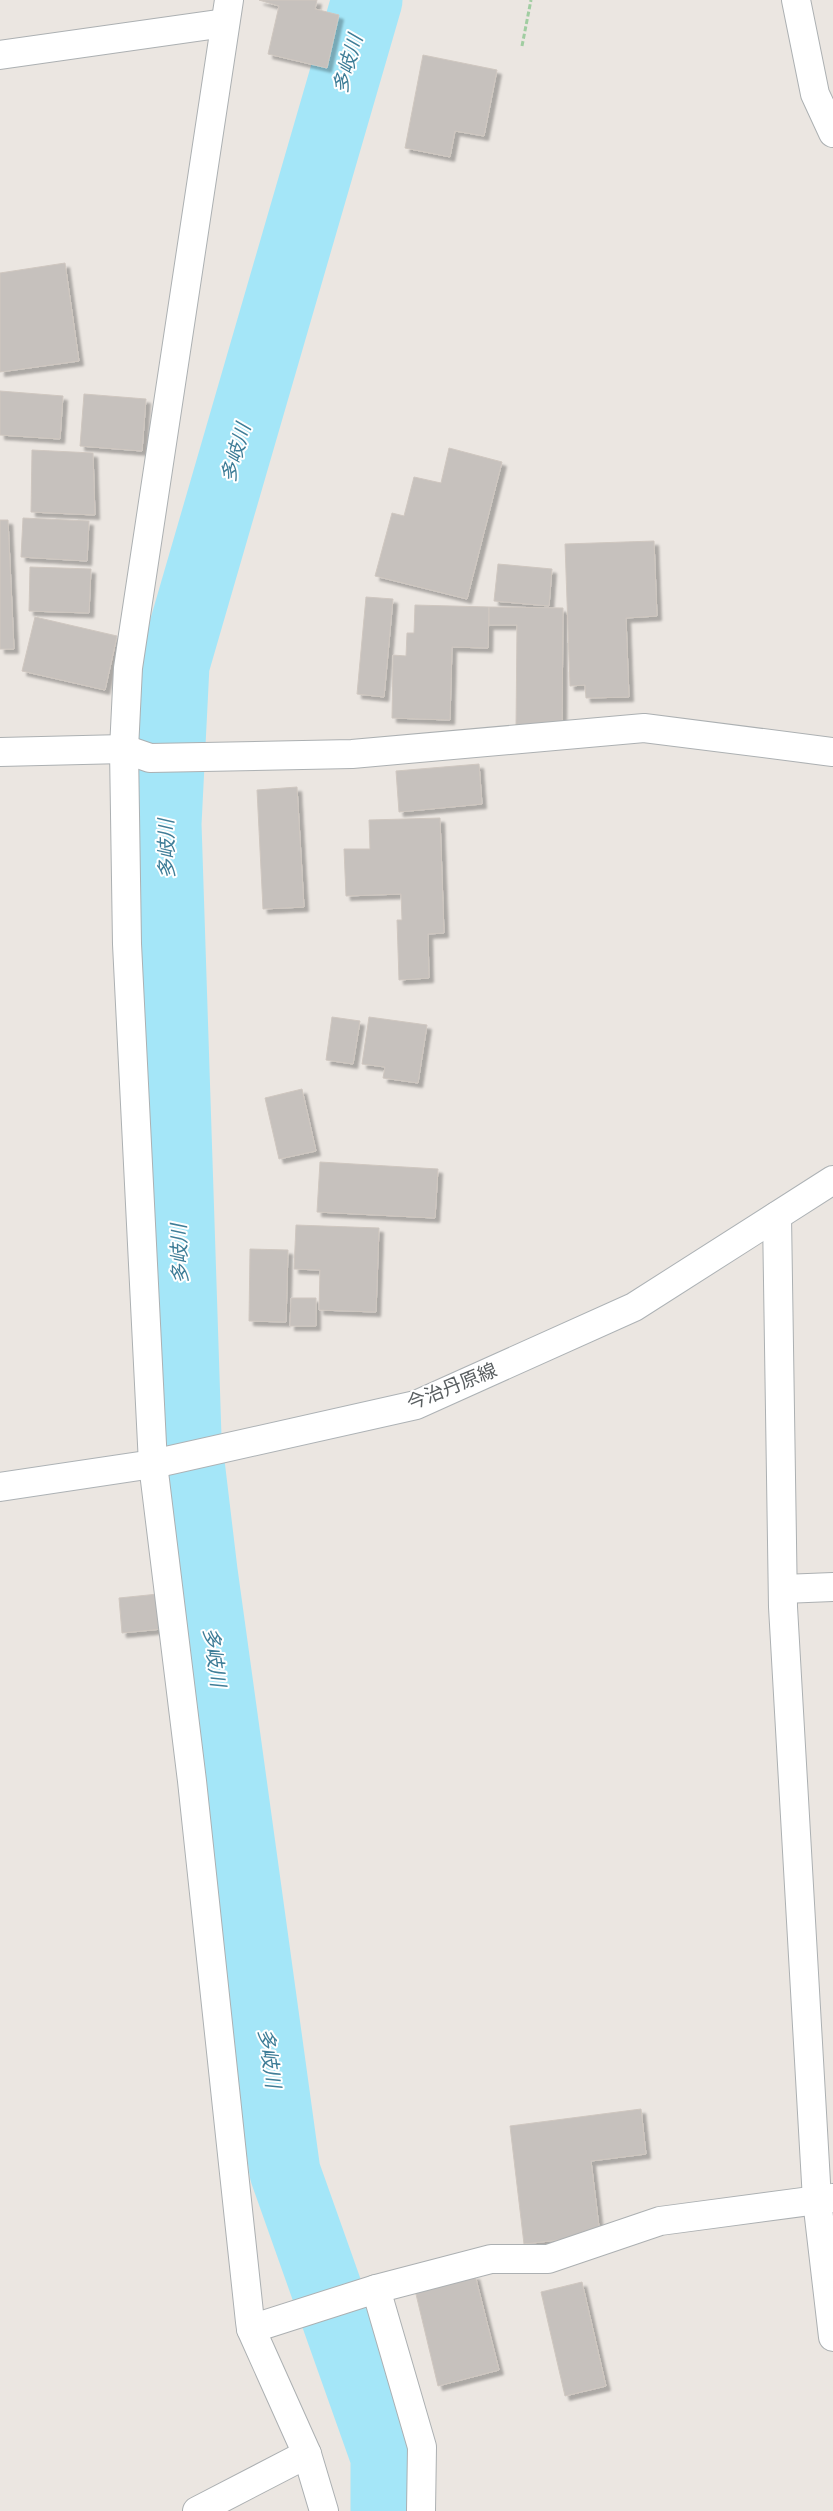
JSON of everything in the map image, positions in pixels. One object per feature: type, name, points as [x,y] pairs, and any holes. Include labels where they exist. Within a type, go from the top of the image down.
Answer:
[{"type":"street","points":[[796,0],[815,94],[833,133]]},
{"type":"street","points":[[0,55],[227,11],[128,668],[124,750],[127,944],[153,1464],[192,1781],[251,2329],[307,2454],[324,2511]]},
{"type":"street","points":[[0,752],[124,750],[150,758],[352,754],[644,728],[833,752]]},
{"type":"street","name":"今治丹原線","points":[[0,1487],[153,1464],[416,1405],[634,1307],[833,1180]]},
{"type":"street","points":[[777,1216],[783,1589],[833,2337]]},
{"type":"street","points":[[783,1589],[833,1587]]},
{"type":"street","points":[[251,2329],[376,2289],[491,2259],[548,2258],[660,2220],[825,2199]]},
{"type":"street","points":[[376,2289],[422,2447],[421,2511]]},
{"type":"street","points":[[197,2511],[307,2454]]},
{"type":"path","points":[[522,46],[531,0]]},
{"type":"building","points":[[259,0],[317,0],[315,9],[339,15],[327,68],[268,54],[279,6]]},
{"type":"building","points":[[423,55],[497,70],[484,136],[455,131],[450,157],[405,148]]},
{"type":"building","points":[[65,263],[79,361],[0,372],[0,273]]},
{"type":"building","points":[[0,391],[63,396],[60,439],[0,435]]},
{"type":"building","points":[[84,394],[146,399],[142,451],[80,446]]},
{"type":"building","points":[[449,448],[502,462],[467,599],[375,576],[392,513],[404,516],[414,477],[441,483]]},
{"type":"building","points":[[32,450],[93,453],[95,515],[31,512]]},
{"type":"building","points":[[23,518],[89,521],[87,561],[21,557]]},
{"type":"building","points":[[0,520],[8,520],[14,649],[0,649]]},
{"type":"building","points":[[654,541],[657,616],[626,618],[629,697],[586,698],[585,685],[570,686],[565,544]]},
{"type":"building","points":[[498,564],[552,569],[549,606],[494,601]]},
{"type":"building","points":[[30,567],[91,569],[89,613],[29,611]]},
{"type":"building","points":[[366,597],[393,599],[384,697],[357,694]]},
{"type":"building","points":[[415,605],[489,607],[488,648],[452,647],[450,720],[392,718],[393,655],[406,656],[407,633],[414,633]]},
{"type":"building","points":[[489,607],[563,608],[562,729],[516,728],[517,625],[489,625]]},
{"type":"building","points":[[35,617],[117,636],[105,690],[22,671]]},
{"type":"building","points":[[479,764],[482,804],[399,812],[396,771]]},
{"type":"building","points":[[297,787],[304,907],[263,909],[257,790]]},
{"type":"building","points":[[440,818],[444,933],[428,934],[429,978],[399,980],[397,920],[402,920],[401,894],[346,896],[344,849],[370,849],[369,820]]},
{"type":"building","points":[[332,1017],[360,1021],[353,1064],[326,1060]]},
{"type":"building","points":[[369,1017],[427,1025],[418,1083],[383,1078],[385,1067],[362,1064]]},
{"type":"building","points":[[302,1089],[316,1151],[279,1159],[265,1098]]},
{"type":"building","points":[[320,1162],[438,1169],[435,1218],[317,1212]]},
{"type":"building","points":[[296,1225],[379,1228],[376,1312],[319,1310],[320,1270],[294,1269]]},
{"type":"building","points":[[250,1249],[288,1250],[286,1322],[249,1321]]},
{"type":"building","points":[[291,1298],[316,1298],[316,1326],[290,1326]]},
{"type":"building","points":[[158,1594],[162,1629],[122,1633],[119,1598]]},
{"type":"building","points":[[641,2109],[646,2154],[591,2161],[600,2235],[524,2244],[510,2126]]},
{"type":"building","points":[[475,2275],[499,2370],[438,2386],[415,2290]]},
{"type":"building","points":[[582,2282],[606,2386],[565,2396],[541,2292]]},
{"type":"waterway","name":"多岐川","points":[[367,0],[174,665],[166,824],[186,1437],[202,1571],[285,2172],[386,2457],[386,2511]]}]
